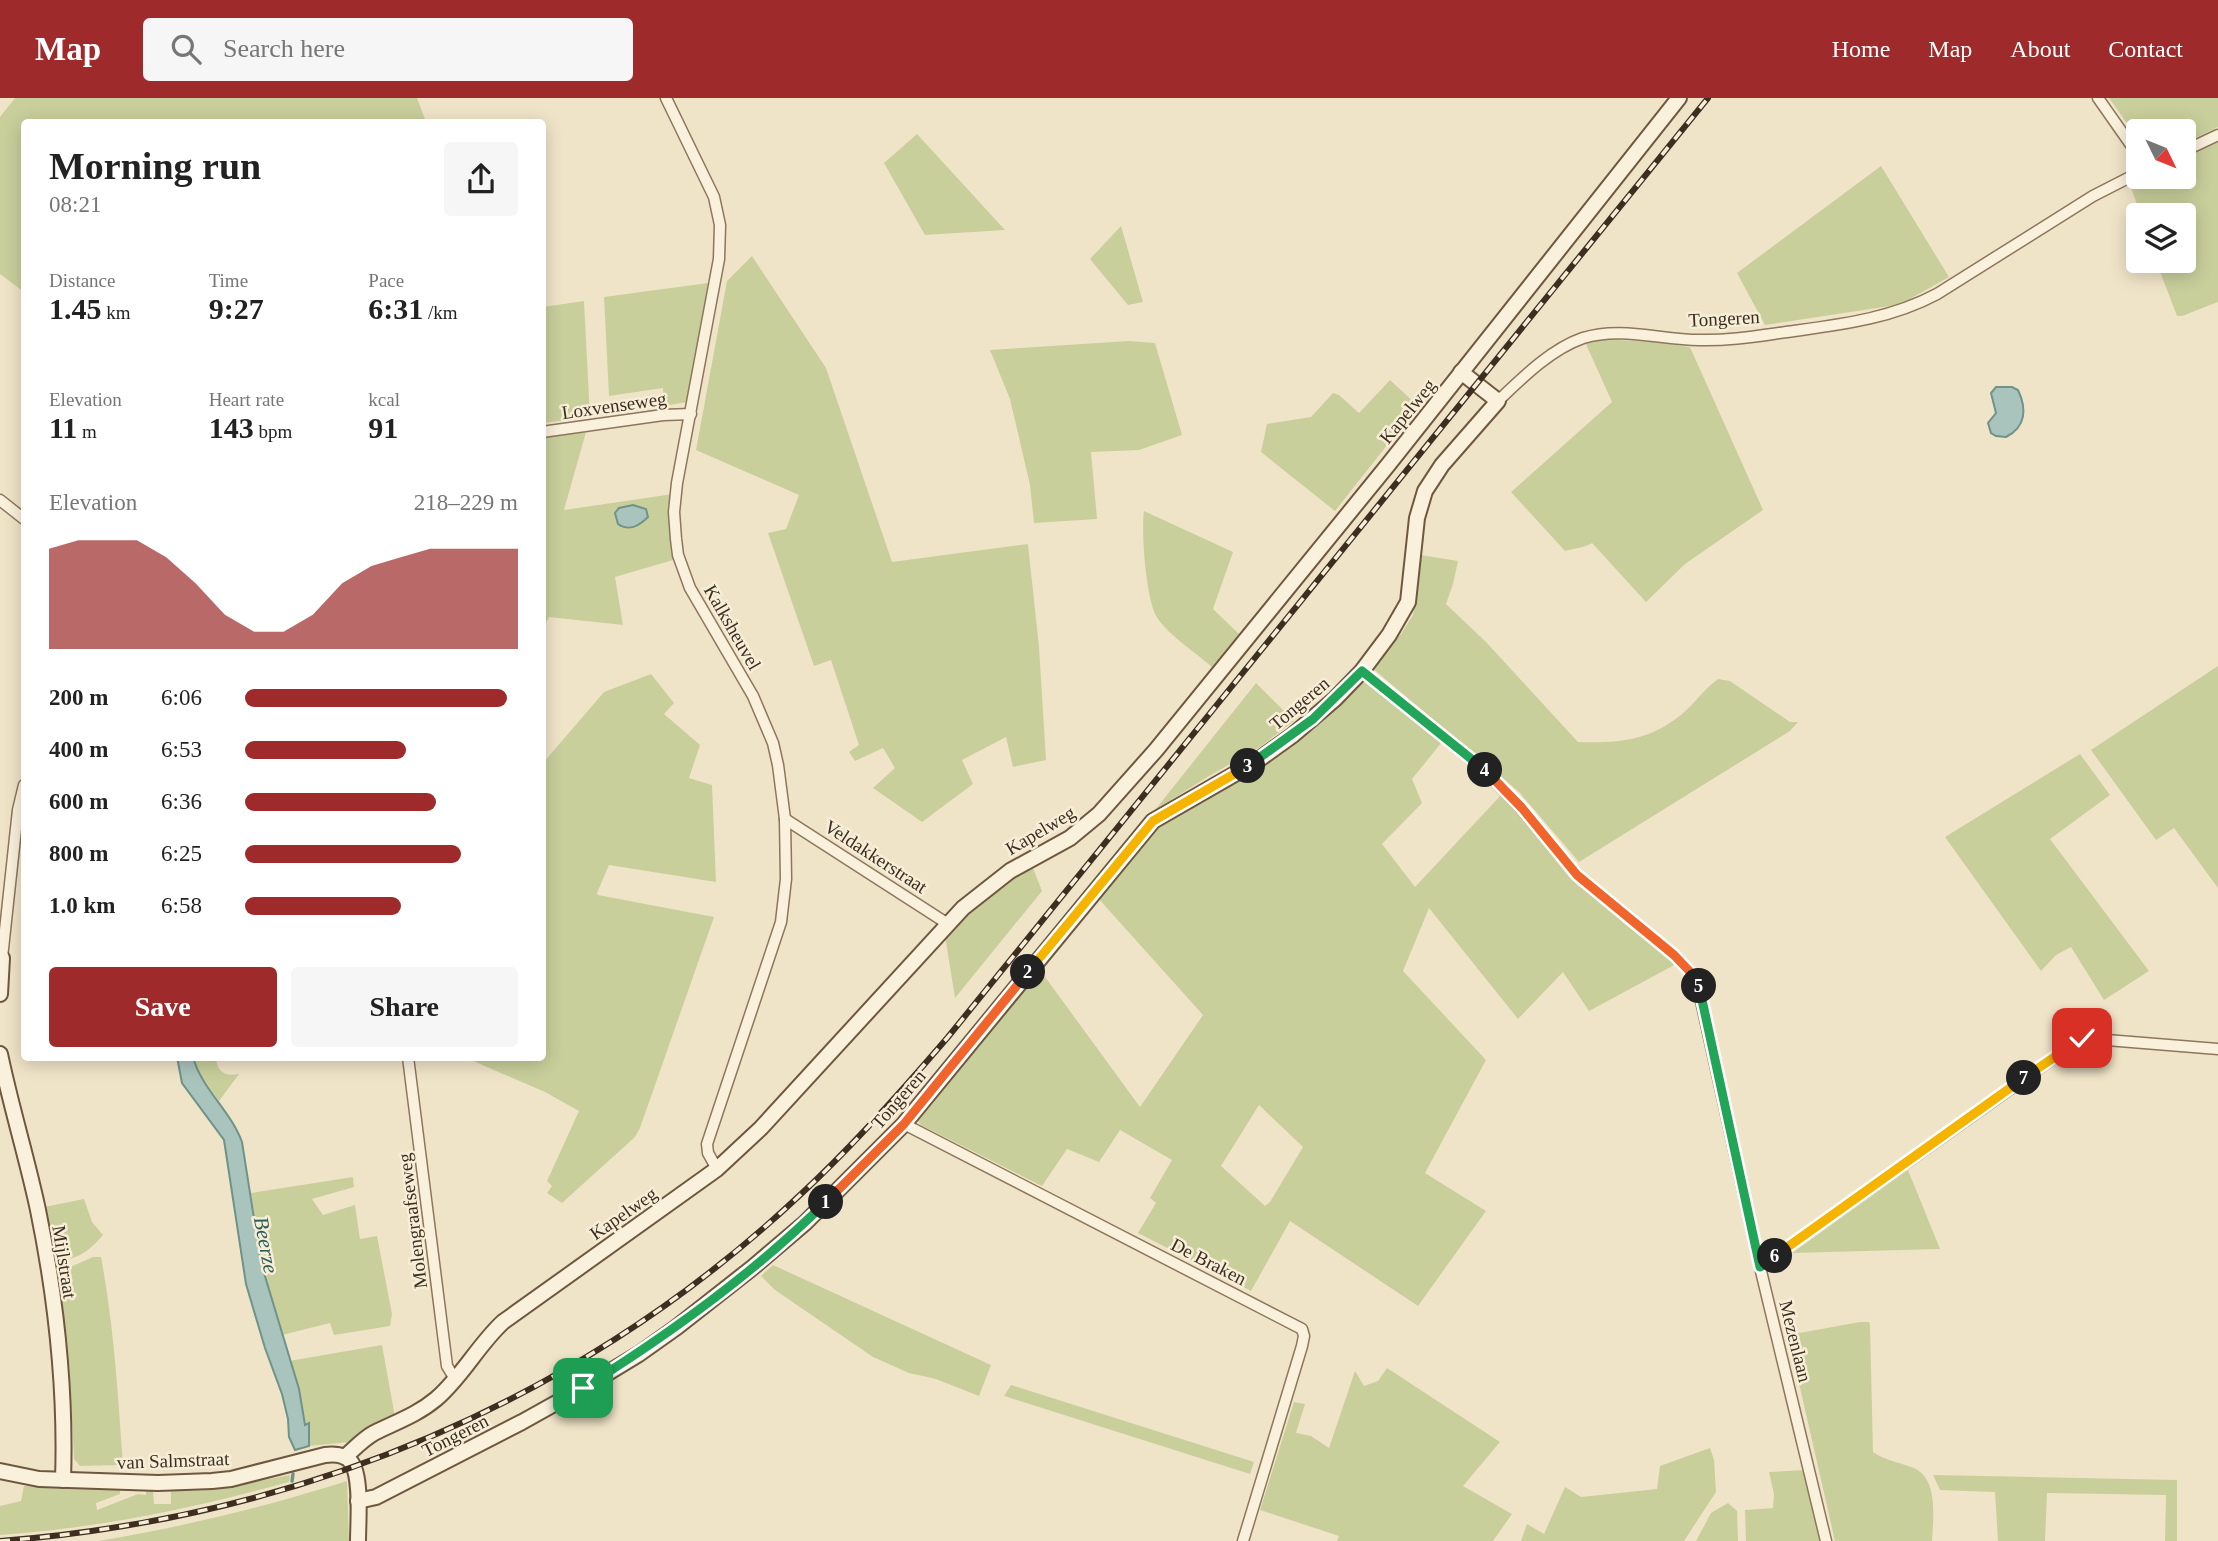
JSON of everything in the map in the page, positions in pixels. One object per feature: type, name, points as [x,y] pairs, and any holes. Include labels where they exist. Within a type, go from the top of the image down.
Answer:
[{"type":"main road","name":"Kapelweg","points":[[345,1457],[373,1434],[422,1410],[445,1391],[489,1335],[503,1322],[717,1169],[761,1128],[963,908],[1002,876],[1070,838],[1099,814],[1156,750],[1679,98]]},
{"type":"main road","points":[[1461,372],[1498,401]]},
{"type":"main road","name":"Tongeren","points":[[358,1501],[376,1497],[583,1388],[668,1334],[805,1223],[904,1124],[1153,821],[1254,763],[1293,735],[1335,699],[1362,671],[1389,635],[1408,602],[1417,518],[1425,491],[1442,465],[1498,401]]},
{"type":"main road","points":[[0,994],[1,958]]},
{"type":"main road","name":"Mijlstraat","points":[[0,1055],[5,1102],[38,1210],[51,1287],[61,1388],[63,1480]]},
{"type":"main road","name":"van Salmstraat","points":[[0,1471],[30,1478],[63,1480],[212,1482],[325,1455],[345,1457]]},
{"type":"main road","points":[[345,1457],[354,1468],[358,1501],[358,1541]]},
{"type":"street","name":"Kalksheuvel","points":[[666,98],[708,181],[720,225],[719,259],[677,483],[674,512],[678,555],[690,588],[764,718],[778,765],[785,819],[785,907],[707,1144],[708,1153],[717,1169]]},
{"type":"street","points":[[2098,98],[2126,138]]},
{"type":"street","points":[[2196,145],[2218,135]]},
{"type":"street","name":"Tongeren","points":[[1498,401],[1554,354],[1581,339],[1606,333],[1698,340],[1728,339],[1886,316],[1917,305],[2092,196],[2126,179]]},
{"type":"street","name":"Loxvenseweg","points":[[546,431],[663,415],[691,414]]},
{"type":"street","points":[[0,500],[21,517]]},
{"type":"street","name":"Mezenlaan","points":[[1362,671],[1482,768],[1522,808],[1577,875],[1674,955],[1696,978],[1760,1267],[1826,1541]]},
{"type":"street","points":[[1,958],[21,798]]},
{"type":"street","name":"Veldakkerstraat","points":[[785,819],[948,924]]},
{"type":"street","points":[[1760,1267],[2082,1038],[2218,1049]]},
{"type":"street","name":"Molengraafseweg","points":[[409,1061],[447,1366],[456,1379]]},
{"type":"street","name":"De Braken","points":[[904,1124],[1303,1329],[1302,1346],[1243,1541]]},
{"type":"green space","points":[[15,98],[417,98],[425,119],[21,119],[21,290],[0,274],[0,117]]},
{"type":"green space","points":[[2109,98],[2218,98],[2218,127],[2196,137],[2196,119],[2126,119],[2126,122]]},
{"type":"green space","points":[[917,134],[1005,230],[925,235],[884,163]]},
{"type":"green space","points":[[2218,142],[2218,302],[2177,316],[2161,273],[2196,273],[2196,203],[2137,203],[2131,189],[2196,189],[2196,152]]},
{"type":"green space","points":[[1881,166],[1949,277],[1906,301],[1890,306],[1765,325],[1737,273]]},
{"type":"green space","points":[[1121,226],[1143,302],[1128,305],[1090,259]]},
{"type":"green space","points":[[752,256],[826,368],[892,562],[1028,544],[1039,647],[1046,760],[1013,767],[1006,737],[962,760],[973,784],[922,822],[873,788],[895,768],[883,748],[855,761],[849,752],[859,745],[831,660],[814,666],[768,533],[786,529],[799,495],[696,450],[727,281]]},
{"type":"green space","points":[[708,283],[687,402],[664,406],[663,388],[609,396],[604,297]]},
{"type":"green space","points":[[584,301],[590,417],[546,423],[546,307]]},
{"type":"green space","points":[[1600,339],[1690,347],[1763,510],[1685,564],[1646,602],[1592,543],[1565,551],[1511,492],[1612,402],[1585,342]]},
{"type":"green space","points":[[1129,341],[1155,343],[1182,435],[1139,450],[1091,452],[1097,519],[1034,523],[1030,485],[1010,399],[990,350]]},
{"type":"green space","points":[[1390,380],[1418,406],[1335,511],[1261,452],[1267,424],[1311,417],[1333,393],[1359,413]]},
{"type":"green space","points":[[586,432],[564,510],[673,494],[673,560],[615,577],[623,625],[549,617],[546,623],[546,438]]},
{"type":"green space","points":[[1144,511],[1233,552],[1213,609],[1239,634],[1212,667],[1170,632],[1154,611],[1145,567]]},
{"type":"green space","points":[[1421,555],[1458,561],[1446,604],[1486,642],[1578,742],[1621,741],[1658,730],[1682,714],[1718,679],[1730,681],[1790,722],[1798,722],[1790,731],[1579,862],[1519,792],[1371,667],[1401,634],[1413,615]]},
{"type":"green space","points":[[2218,666],[2218,888],[2174,828],[2156,840],[2091,750]]},
{"type":"green space","points":[[651,674],[674,703],[664,714],[700,745],[689,778],[712,785],[716,882],[609,865],[597,893],[714,917],[640,1128],[635,1137],[562,1203],[547,1193],[552,1186],[547,1181],[579,1111],[545,1092],[473,1061],[546,1061],[546,760],[604,692]]},
{"type":"green space","points":[[1362,679],[1442,742],[1412,779],[1422,803],[1382,844],[1415,887],[1503,793],[1592,894],[1627,926],[1678,963],[1589,1011],[1563,972],[1518,1019],[1429,908],[1403,971],[1486,1060],[1425,1173],[1486,1211],[1418,1306],[1290,1221],[1251,1291],[1138,1233],[1156,1203],[1150,1198],[1172,1160],[1120,1130],[1099,1162],[1067,1149],[1042,1186],[921,1125],[918,1121],[1040,970],[1140,1107],[1203,1015],[1098,898],[1163,818],[1192,801]],"holes":[[[1259,1105],[1303,1147],[1265,1206],[1221,1166]]]},
{"type":"green space","points":[[1256,683],[1294,721],[1260,747],[1155,810]]},
{"type":"green space","points":[[2080,754],[2110,795],[2050,839],[2149,971],[2104,1000],[2071,947],[2056,955],[2041,971],[1945,837]]},
{"type":"green space","points":[[1031,863],[1042,891],[955,998],[945,936],[973,907]]},
{"type":"green space","points":[[194,1061],[217,1061],[223,1072],[230,1075],[239,1074],[219,1101],[197,1070]]},
{"type":"green space","points":[[1908,1170],[1940,1249],[1792,1253]]},
{"type":"green space","points":[[353,1177],[354,1187],[312,1199],[323,1215],[355,1205],[360,1239],[377,1236],[392,1314],[390,1326],[334,1335],[330,1323],[282,1335],[259,1255],[251,1193]]},
{"type":"green space","points":[[84,1199],[92,1222],[103,1235],[81,1255],[67,1258],[53,1254],[44,1207]]},
{"type":"green space","points":[[93,1257],[101,1257],[109,1309],[123,1465],[80,1466],[74,1459],[70,1375],[59,1272]]},
{"type":"green space","points":[[773,1265],[991,1365],[979,1396],[936,1379],[909,1373],[873,1357],[775,1290],[761,1276]]},
{"type":"green space","points":[[1869,1322],[1870,1325],[1873,1452],[1914,1468],[1928,1481],[1933,1501],[1932,1541],[1835,1541],[1788,1335]]},
{"type":"green space","points":[[382,1345],[395,1417],[350,1442],[309,1446],[309,1424],[305,1425],[299,1389],[289,1361]]},
{"type":"green space","points":[[1387,1368],[1500,1442],[1463,1486],[1512,1514],[1493,1541],[1337,1541],[1339,1536],[1260,1510],[1294,1402],[1305,1404],[1296,1433],[1311,1436],[1329,1448],[1355,1371],[1364,1386],[1378,1381]]},
{"type":"green space","points":[[1011,1385],[1254,1462],[1250,1474],[1004,1396]]},
{"type":"green space","points":[[1710,1448],[1714,1460],[1716,1492],[1684,1541],[1521,1541],[1527,1524],[1544,1534],[1565,1487],[1581,1497],[1657,1489],[1660,1466]]},
{"type":"green space","points":[[1805,1470],[1822,1541],[1746,1541],[1745,1510],[1773,1508],[1774,1494],[1769,1472]]},
{"type":"green space","points":[[290,1475],[289,1482],[179,1509],[73,1528],[0,1535],[0,1506],[21,1501],[24,1486],[120,1490],[120,1494],[96,1503],[97,1510],[138,1494],[146,1495],[146,1491],[153,1491],[154,1504],[171,1504],[171,1491],[213,1490]]},
{"type":"green space","points":[[1933,1475],[2177,1480],[2177,1541],[2165,1541],[2166,1495],[2047,1493],[2045,1541],[1998,1541],[1995,1492],[1940,1490]]},
{"type":"green space","points":[[347,1481],[349,1541],[98,1541],[224,1516]]},
{"type":"green space","points":[[1728,1503],[1737,1511],[1738,1541],[1696,1541],[1711,1513]]},
{"type":"water","points":[[1996,387],[2012,387],[2018,390],[2023,404],[2021,423],[2006,437],[1991,433],[1988,423],[1996,413],[1991,393]]},
{"type":"water","points":[[633,505],[646,509],[648,517],[634,527],[626,528],[618,524],[615,513],[619,508]]},
{"type":"water","points":[[178,1061],[194,1061],[202,1079],[231,1120],[242,1142],[261,1263],[299,1389],[305,1425],[309,1423],[309,1446],[295,1450],[289,1437],[282,1394],[246,1284],[224,1140],[182,1083]]},
{"type":"waterway","name":"Beerze","points":[[292,1481],[293,1474]]},
{"type":"railway","points":[[0,1541],[111,1528],[220,1506],[327,1476],[430,1437],[529,1389],[624,1333],[715,1268],[800,1195],[839,1157],[948,1037],[1708,98]]},
{"type":"route","points":[[583,1388],[677,1327],[805,1223],[904,1124],[1153,821],[1254,763],[1313,719],[1362,671],[1482,768],[1522,808],[1577,875],[1674,955],[1696,978],[1760,1267],[2082,1038]]}]
